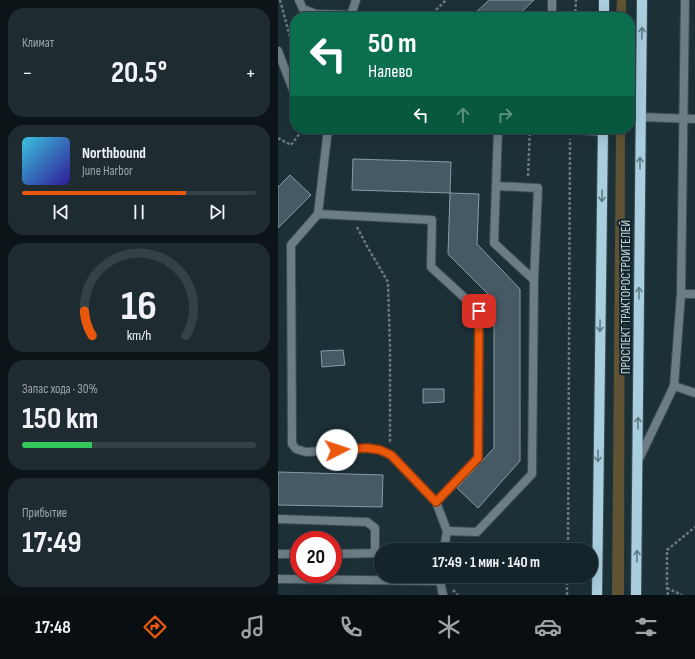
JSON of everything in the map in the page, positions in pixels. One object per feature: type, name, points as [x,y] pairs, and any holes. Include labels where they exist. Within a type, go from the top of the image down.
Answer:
[{"type":"main road","points":[[604,0],[604,12]]},
{"type":"main road","name":"ПРОСПЕКТ ТРАКТОРОСТРОИТЕЛЕЙ","points":[[636,595],[642,0]]},
{"type":"main road","name":"ПРОСПЕКТ ТРАКТОРОСТРОИТЕЛЕЙ","points":[[597,595],[603,134]]},
{"type":"street","points":[[300,0],[303,9],[311,12]]},
{"type":"street","points":[[352,12],[356,0]]},
{"type":"street","points":[[552,0],[552,12]]},
{"type":"street","points":[[638,462],[674,386],[681,294],[685,0]]},
{"type":"street","points":[[278,51],[290,82]]},
{"type":"street","points":[[640,117],[695,119]]},
{"type":"street","points":[[327,134],[318,214],[291,245],[292,444],[296,449],[306,452],[367,448],[380,450],[391,455],[436,502],[446,531],[444,543]]},
{"type":"street","points":[[498,134],[494,243],[534,280]]},
{"type":"street","points":[[446,531],[477,532],[532,474],[534,280],[538,188],[497,186]]},
{"type":"street","points":[[318,214],[432,220],[431,267],[479,311],[478,458],[436,502]]},
{"type":"street","points":[[681,294],[695,294]]},
{"type":"street","points":[[674,386],[695,393]]},
{"type":"street","points":[[278,519],[367,522],[375,528],[377,543]]},
{"type":"street","points":[[342,554],[374,553]]},
{"type":"street","points":[[278,554],[290,554]]},
{"type":"street","points":[[278,579],[374,578]]},
{"type":"street","points":[[440,583],[443,595]]},
{"type":"path","points":[[280,0],[290,37]]},
{"type":"path","points":[[434,12],[446,0]]},
{"type":"path","points":[[575,12],[576,0]]},
{"type":"path","points":[[278,138],[291,145],[299,134]]},
{"type":"path","points":[[528,188],[530,134]]},
{"type":"path","points":[[568,543],[569,134]]},
{"type":"path","points":[[352,215],[368,248],[388,282],[390,348],[389,436],[391,455]]},
{"type":"path","points":[[668,595],[666,588],[666,550],[695,527]]},
{"type":"path","points":[[567,595],[568,583]]},
{"type":"path","points":[[666,588],[682,595]]},
{"type":"shaded area","points":[[617,0],[626,0],[626,12],[616,12]]},
{"type":"shaded area","points":[[616,134],[625,134],[624,595],[612,595]]},
{"type":"building","points":[[489,0],[534,0],[521,12],[476,12]]},
{"type":"building","points":[[353,159],[451,162],[450,193],[352,190]]},
{"type":"building","points":[[290,175],[311,195],[278,228],[278,187]]},
{"type":"building","points":[[450,193],[479,194],[477,244],[520,289],[520,461],[478,508],[457,488],[494,448],[494,300],[448,254]]},
{"type":"building","points":[[343,350],[345,365],[322,367],[321,351]]},
{"type":"building","points":[[423,389],[444,389],[444,402],[423,403]]},
{"type":"building","points":[[278,472],[383,475],[382,507],[278,505]]},
{"type":"route","points":[[337,450],[367,448],[380,450],[391,455],[436,502],[478,458],[479,311]]}]
